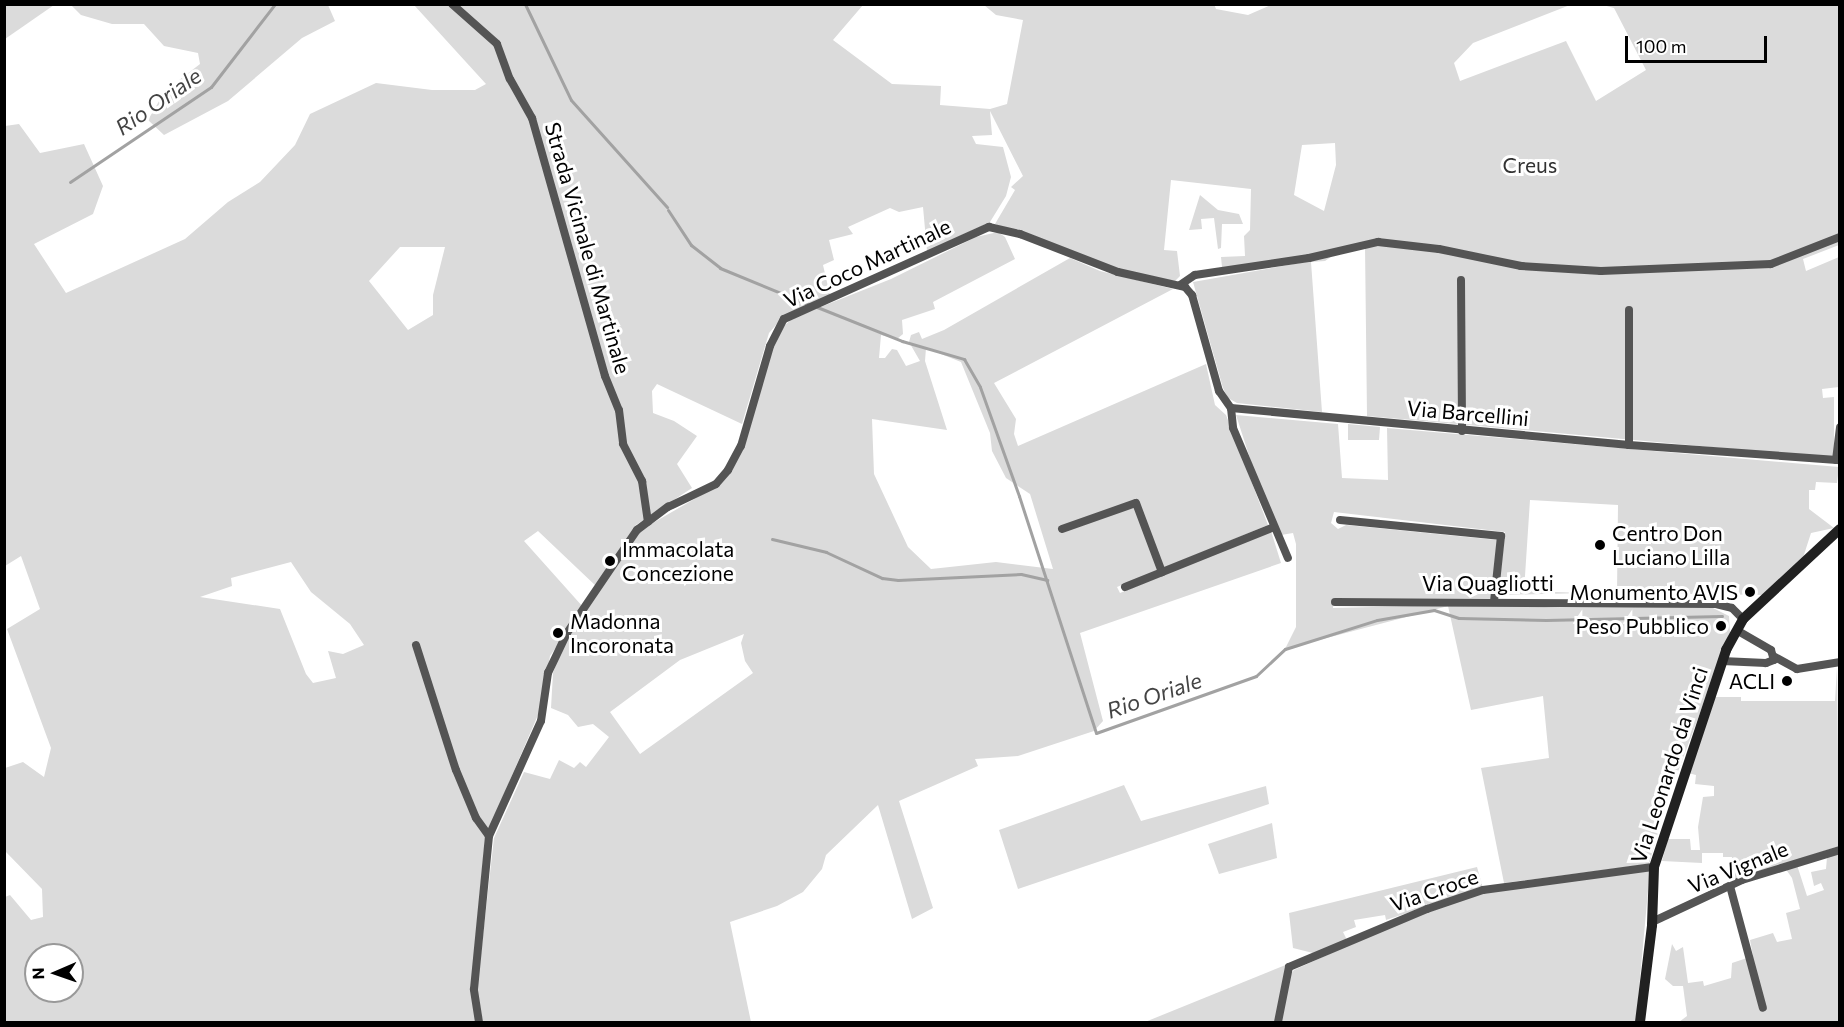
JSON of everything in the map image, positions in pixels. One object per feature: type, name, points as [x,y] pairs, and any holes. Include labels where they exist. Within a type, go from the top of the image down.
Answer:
[{"type":"street","name":"Strada Vicinale di Martinale","points":[[452,4],[497,44],[510,79],[532,118],[604,376],[619,410],[623,444],[642,481],[648,522]]},
{"type":"street","name":"Via Coco Martinale","points":[[479,1023],[474,989],[489,836],[541,721],[554,656],[637,530],[716,484],[728,470],[741,446],[777,330],[784,319],[989,227],[1020,234],[1118,272],[1180,285]]},
{"type":"street","points":[[1288,558],[1272,528],[1233,428],[1231,408],[1219,391],[1192,295],[1180,285],[1195,275],[1309,258],[1378,242],[1439,249],[1521,266],[1601,271],[1771,264],[1839,237]]},
{"type":"street","points":[[1461,280],[1462,430]]},
{"type":"street","points":[[1629,310],[1629,445]]},
{"type":"street","name":"Via Barcellini","points":[[1231,408],[1629,445],[1838,460]]},
{"type":"street","points":[[1838,460],[1839,427]]},
{"type":"street","points":[[1062,529],[1136,503],[1162,572]]},
{"type":"street","points":[[1340,520],[1501,536],[1494,602]]},
{"type":"street","points":[[1125,587],[1272,528]]},
{"type":"street","points":[[1839,529],[1743,619],[1737,630],[1771,650],[1775,657],[1797,669],[1839,662]]},
{"type":"street","name":"Via Quagliotti","points":[[1335,603],[1716,604],[1732,608],[1743,619]]},
{"type":"street","name":"Via Leonardo da Vinci","points":[[1640,1023],[1652,922],[1654,867],[1722,661],[1737,630]]},
{"type":"street","points":[[416,645],[456,770],[476,818],[489,836]]},
{"type":"street","points":[[1722,661],[1766,663],[1775,657]]},
{"type":"street","name":"Via Vignale","points":[[1652,922],[1730,886],[1839,850]]},
{"type":"street","name":"Via Croce","points":[[1278,1023],[1289,967],[1427,909],[1483,890],[1654,867]]},
{"type":"street","points":[[1730,886],[1763,1008]]},
{"type":"green space","points":[[5,4],[54,4],[54,5],[5,39]]},
{"type":"green space","name":"Creus","points":[[1214,4],[1216,9],[1248,15],[1273,4],[1570,5],[1473,43],[1454,63],[1460,81],[1566,41],[1596,101],[1646,70],[1614,8],[1603,5],[1839,5],[1839,245],[1803,259],[1806,271],[1839,257],[1839,387],[1822,389],[1823,398],[1834,397],[1834,458],[1367,416],[1365,246],[1338,252],[1325,261],[1311,262],[1322,412],[1237,403],[1228,398],[1223,388],[1193,282],[1311,261],[1222,267],[1221,257],[1245,256],[1244,236],[1250,230],[1251,189],[1171,180],[1164,250],[1177,251],[1180,276],[1175,281],[1120,271],[995,224],[1015,190],[1011,187],[1023,176],[990,111],[992,135],[972,136],[976,144],[1003,147],[1011,177],[1006,196],[990,222],[927,251],[923,207],[899,212],[890,208],[848,227],[853,234],[829,240],[834,260],[823,265],[830,295],[783,317],[769,333],[742,424],[657,384],[652,391],[653,413],[674,421],[697,436],[677,464],[692,488],[636,525],[597,587],[538,531],[524,541],[583,607],[550,656],[541,708],[485,838],[471,987],[476,1022],[5,1022],[5,897],[10,895],[31,920],[43,917],[42,889],[5,851],[5,768],[23,762],[44,777],[51,748],[7,629],[40,609],[21,556],[5,566],[5,126],[19,124],[40,153],[84,144],[103,186],[93,214],[34,244],[66,293],[185,239],[228,202],[260,182],[295,145],[310,114],[376,83],[432,90],[475,90],[486,84],[414,5],[863,5],[833,40],[892,84],[941,86],[940,105],[990,109],[1007,104],[1023,20],[996,15],[984,5]],"holes":[[[1335,143],[1336,165],[1324,211],[1294,195],[1302,145]],[[400,247],[445,247],[433,295],[433,315],[408,330],[369,281]],[[291,562],[311,592],[350,624],[364,645],[343,654],[328,651],[336,678],[313,683],[306,674],[280,609],[200,597],[232,586],[231,578]]]},
{"type":"green space","points":[[71,5],[328,5],[335,21],[302,38],[228,101],[164,135],[148,120],[165,91],[200,64],[198,53],[164,46],[144,24],[112,24],[81,15]]},
{"type":"green space","points":[[1200,195],[1218,210],[1239,214],[1243,224],[1222,224],[1221,248],[1218,249],[1214,218],[1201,219],[1202,229],[1189,230]]},
{"type":"green space","points":[[998,232],[1005,237],[1015,259],[933,302],[935,309],[902,320],[903,334],[897,339],[881,335],[879,358],[885,358],[892,349],[897,350],[906,366],[920,361],[909,342],[911,335],[919,332],[922,339],[944,330],[1070,258],[1100,271],[1173,289],[994,383],[1016,419],[1014,434],[1018,446],[1206,364],[1215,405],[1226,415],[1268,525],[1117,587],[1120,593],[1271,531],[1281,563],[1080,633],[1103,721],[1094,731],[1018,756],[975,759],[978,766],[899,801],[933,908],[912,919],[878,805],[826,855],[822,869],[803,892],[777,906],[730,922],[751,1022],[483,1022],[477,989],[494,838],[524,772],[550,779],[559,760],[574,768],[580,762],[586,767],[609,737],[593,724],[578,727],[568,715],[551,708],[553,673],[562,647],[639,531],[717,486],[730,473],[773,345],[785,325],[793,318],[891,279],[976,237]],"holes":[[[926,348],[961,362],[990,433],[992,451],[1006,478],[1030,494],[1053,569],[996,562],[931,569],[908,547],[874,474],[872,419],[947,430],[925,361]],[[744,634],[741,643],[745,661],[753,673],[640,754],[610,712],[680,660]]]},
{"type":"green space","points":[[1236,415],[1338,424],[1342,478],[1388,480],[1387,428],[1839,467],[1837,483],[1816,482],[1815,490],[1809,490],[1809,509],[1834,528],[1811,533],[1801,564],[1769,595],[1617,593],[1618,505],[1530,500],[1524,591],[1585,593],[1498,595],[1505,532],[1334,512],[1331,523],[1338,529],[1346,525],[1497,540],[1491,598],[1334,598],[1333,608],[1494,604],[1560,608],[1711,607],[1729,616],[1730,633],[1667,801],[1649,864],[1504,883],[1481,768],[1549,758],[1543,696],[1471,710],[1448,606],[1285,649],[1296,627],[1296,544],[1293,533],[1275,536]]},
{"type":"green space","points":[[1348,424],[1380,427],[1379,440],[1348,440]]},
{"type":"green space","points":[[1837,667],[1839,846],[1730,882],[1732,857],[1723,857],[1723,853],[1702,853],[1702,863],[1662,861],[1668,839],[1690,839],[1691,850],[1700,850],[1698,827],[1703,797],[1714,796],[1714,786],[1695,784],[1696,775],[1688,773],[1715,697],[1741,697],[1741,701],[1835,701]]},
{"type":"green space","points":[[1124,785],[1141,821],[1266,786],[1269,804],[1018,889],[999,830]]},
{"type":"green space","points":[[1272,823],[1277,858],[1219,874],[1208,844]]},
{"type":"green space","points":[[1839,852],[1839,1022],[1679,1022],[1687,1016],[1683,986],[1673,986],[1665,979],[1672,944],[1676,951],[1683,947],[1688,983],[1703,981],[1704,986],[1731,978],[1732,963],[1753,956],[1750,940],[1773,933],[1777,942],[1792,939],[1786,913],[1800,909],[1792,878],[1785,868],[1797,865],[1807,896],[1824,890],[1821,883],[1814,886],[1811,872],[1826,869],[1827,857]]},
{"type":"green space","points":[[1477,867],[1483,888],[1386,920],[1385,915],[1354,920],[1356,927],[1343,932],[1347,940],[1313,953],[1293,948],[1289,913]]},
{"type":"green space","points":[[1650,869],[1636,1022],[1280,1022],[1287,979],[1294,970],[1427,910],[1484,891]]},
{"type":"green space","points":[[1288,964],[1275,1022],[1145,1022]]},
{"type":"waterway","name":"Rio Oriale","points":[[70,182],[211,87],[275,4]]},
{"type":"waterway","name":"Rio Oriale","points":[[525,4],[571,100],[667,207]]},
{"type":"waterway","name":"Rio Oriale","points":[[668,210],[691,245],[720,268],[810,305]]},
{"type":"waterway","name":"Rio Oriale","points":[[817,307],[902,341],[964,359],[980,387],[1019,496],[1096,733],[1256,676],[1285,649],[1377,620],[1434,610],[1459,618],[1546,620],[1722,616]]},
{"type":"waterway","points":[[772,539],[826,552],[882,578],[898,580],[1021,574],[1047,580]]},
{"type":"place","name":"Centro Don Luciano Lilla","points":[[1600,545]]},
{"type":"place","name":"Immacolata Concezione","points":[[610,561]]},
{"type":"place","name":"Monumento AVIS","points":[[1750,592]]},
{"type":"place","name":"Peso Pubblico","points":[[1721,626]]},
{"type":"place","name":"Madonna Incoronata","points":[[558,633]]},
{"type":"place","name":"ACLI","points":[[1787,681]]}]
